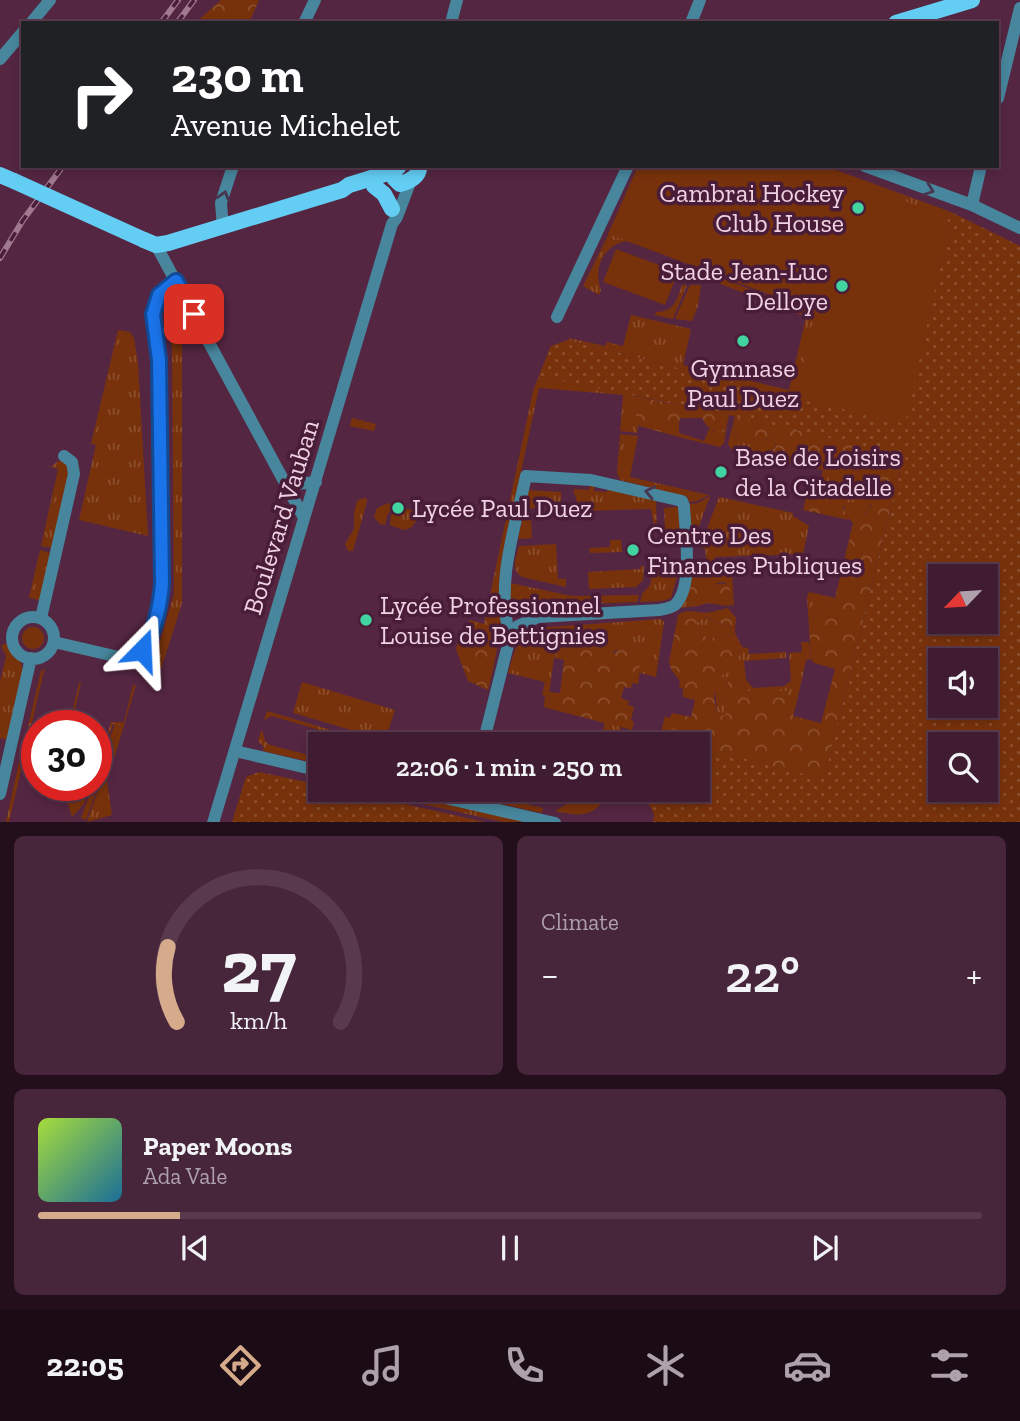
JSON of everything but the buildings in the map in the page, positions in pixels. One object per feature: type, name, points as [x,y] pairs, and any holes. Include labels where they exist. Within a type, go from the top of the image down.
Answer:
[{"type":"main road","points":[[903,21],[971,0]]},
{"type":"main road","points":[[342,190],[351,191],[374,186],[408,173]]},
{"type":"main road","points":[[7,178],[150,242],[223,227],[342,190],[349,185],[408,173]]},
{"type":"main road","points":[[374,186],[384,194],[392,217]]},
{"type":"street","points":[[33,21],[50,0]]},
{"type":"street","points":[[305,21],[315,0]]},
{"type":"street","points":[[452,21],[457,0]]},
{"type":"street","points":[[692,21],[700,0]]},
{"type":"street","points":[[999,93],[1017,6]]},
{"type":"street","points":[[0,59],[21,34]]},
{"type":"street","points":[[223,227],[221,203],[232,168]]},
{"type":"street","points":[[557,317],[627,168]]},
{"type":"street","points":[[870,168],[972,205],[1020,228]]},
{"type":"street","points":[[972,205],[981,168]]},
{"type":"street","name":"Boulevard Vauban","points":[[213,822],[316,482],[392,217],[408,173]]},
{"type":"street","points":[[150,242],[176,281],[304,518]]},
{"type":"street","points":[[54,642],[119,658],[136,655],[147,644],[158,609],[162,583],[159,360],[153,314],[159,295],[176,281]]},
{"type":"street","points":[[41,618],[74,474],[72,461],[64,456]]},
{"type":"street","points":[[486,732],[510,637],[518,626],[538,617],[659,610],[674,606],[680,598],[687,571],[684,504],[679,499],[584,479],[526,476],[504,582],[505,622],[510,637]]},
{"type":"street","points":[[286,485],[316,482]]},
{"type":"street","points":[[41,618],[52,628],[54,642],[46,654],[31,658],[17,650],[13,634],[16,626],[23,620],[41,618]]},
{"type":"street","points":[[0,794],[31,658]]},
{"type":"street","points":[[234,751],[308,768]]},
{"type":"street","points":[[464,802],[555,822]]},
{"type":"green space","points":[[221,0],[259,0],[250,21],[197,21]]},
{"type":"green space","name":"Stade Jean-Luc Delloye","points":[[637,168],[817,168],[947,217],[951,235],[940,267],[905,424],[796,398],[816,311],[608,234]]},
{"type":"green space","points":[[797,168],[830,168],[951,212],[947,217],[951,235],[940,267],[905,424],[568,340],[569,338],[605,346],[607,342],[623,346],[631,315],[691,329],[683,365],[789,390],[806,317],[795,313],[797,305],[627,241],[612,247],[602,259],[598,274],[601,290],[599,295],[583,286],[611,229],[633,238],[635,235],[818,303],[812,333],[819,335],[829,306],[837,307],[816,398],[903,419],[937,268],[924,265],[925,258],[878,248],[882,232],[898,235],[903,210],[862,200],[861,194],[849,191],[847,200],[838,199],[831,229],[821,228],[838,183]]},
{"type":"green space","points":[[951,212],[1020,246],[1020,822],[653,822],[654,814],[648,802],[710,802],[710,750],[824,779],[904,455],[539,376],[551,346],[568,340],[811,402],[940,267],[951,235],[947,217]]},
{"type":"green space","points":[[616,249],[678,272],[665,305],[603,282]]},
{"type":"green space","points":[[689,266],[782,301],[780,307],[687,271]]},
{"type":"green space","points":[[682,285],[687,285],[673,319],[655,315],[674,304]]},
{"type":"green space","points":[[690,285],[701,285],[698,306],[692,321],[675,319]]},
{"type":"green space","points":[[170,308],[180,326],[182,340],[182,603],[161,669],[156,663],[157,652],[174,594],[172,348],[165,315]]},
{"type":"green space","points":[[118,330],[130,332],[134,338],[138,363],[148,536],[79,520],[96,445],[91,444]]},
{"type":"green space","points":[[551,346],[634,396],[729,415],[727,424],[722,431],[716,432],[706,425],[702,418],[681,418],[679,437],[639,426],[630,395],[539,376]]},
{"type":"green space","points":[[539,376],[631,395],[639,421],[637,433],[620,431],[623,395],[539,388],[502,560],[501,584],[495,571],[533,391]]},
{"type":"green space","points":[[741,415],[904,454],[824,779],[710,758],[710,732],[661,732],[665,716],[670,718],[672,713],[691,717],[695,700],[683,697],[680,681],[669,662],[678,615],[682,613],[707,613],[728,608],[736,618],[735,629],[705,617],[695,624],[695,629],[709,639],[735,633],[742,647],[732,671],[721,675],[714,696],[717,715],[726,714],[724,691],[731,679],[737,680],[748,691],[788,691],[787,695],[798,697],[793,716],[821,723],[835,669],[814,663],[811,659],[809,628],[818,611],[835,598],[853,523],[865,515],[871,506],[871,487],[863,473],[841,467],[823,470],[751,455],[771,451],[776,444],[768,439],[739,442],[733,424],[735,416]]},
{"type":"green space","points":[[352,418],[376,424],[374,431],[350,426]]},
{"type":"green space","points":[[727,424],[724,443],[720,447],[679,437],[679,433],[704,441],[710,427],[713,431],[722,431]]},
{"type":"green space","points":[[733,424],[737,437],[774,441],[776,447],[761,453],[732,450],[728,444]]},
{"type":"green space","points":[[620,434],[638,436],[630,477],[709,495],[689,502],[688,497],[620,480],[617,473]]},
{"type":"green space","points":[[58,461],[63,461],[70,469],[52,548],[41,546],[58,469],[51,467]]},
{"type":"green space","points":[[841,467],[863,473],[871,486],[872,501],[866,514],[853,523],[844,513],[845,503],[819,485],[823,470]]},
{"type":"green space","points":[[839,477],[852,486],[851,494],[843,508],[849,520],[803,510],[810,483],[819,485]]},
{"type":"green space","points":[[590,483],[594,483],[594,491],[607,492],[608,486],[656,501],[657,531],[655,532],[651,509],[580,511],[573,489],[589,490]]},
{"type":"green space","points":[[527,490],[561,492],[561,502],[530,509],[525,507]]},
{"type":"green space","points":[[710,496],[691,548],[689,504],[698,503]]},
{"type":"green space","points":[[719,497],[793,513],[793,516],[809,526],[803,554],[716,557],[712,563],[707,563],[705,549],[700,547]]},
{"type":"green space","points":[[367,499],[367,502],[353,551],[348,551],[345,544],[354,529],[357,501]]},
{"type":"green space","points":[[388,503],[394,505],[385,525],[380,524],[374,517],[377,508]]},
{"type":"green space","points":[[397,506],[412,510],[417,520],[411,528],[403,530],[390,525],[391,515]]},
{"type":"green space","points":[[679,507],[680,530],[665,531],[664,508]]},
{"type":"green space","points":[[531,518],[532,538],[518,539],[522,520]]},
{"type":"green space","points":[[610,540],[621,540],[622,552],[590,553],[589,548],[610,547]]},
{"type":"green space","points":[[556,544],[558,579],[566,579],[566,587],[518,574],[515,563],[519,546]]},
{"type":"green space","points":[[40,550],[50,553],[40,600],[29,598]]},
{"type":"green space","points":[[644,566],[643,580],[636,587],[589,589],[588,572],[640,569]]},
{"type":"green space","points":[[679,569],[671,598],[640,602],[642,594],[650,585],[653,571]]},
{"type":"green space","points":[[495,571],[500,581],[502,611],[498,646],[488,690],[468,681],[456,649],[462,629],[467,630],[470,620],[484,624]]},
{"type":"green space","points":[[732,573],[734,605],[727,606],[732,602],[730,591],[727,584],[722,582],[704,592],[693,604],[698,606],[680,608],[690,574]]},
{"type":"green space","points":[[691,580],[728,585],[732,602],[727,606],[693,604],[688,596]]},
{"type":"green space","points":[[510,583],[572,596],[639,595],[637,602],[541,606],[508,620]]},
{"type":"green space","points":[[809,592],[835,598],[818,611],[809,628],[807,597]]},
{"type":"green space","points":[[704,617],[735,629],[735,633],[709,639],[695,629],[695,624]]},
{"type":"green space","points":[[661,619],[664,622],[656,677],[640,673],[636,654],[629,644],[611,653],[607,650],[602,636],[595,635],[581,636],[568,642],[554,658],[547,708],[544,707],[545,696],[542,695],[545,682],[508,673],[520,641],[536,628]]},
{"type":"green space","points":[[33,627],[41,630],[44,638],[41,646],[33,649],[25,646],[22,638],[25,630]]},
{"type":"green space","points":[[594,633],[602,636],[609,652],[615,653],[623,645],[629,644],[638,658],[638,684],[632,683],[631,688],[624,687],[621,698],[634,707],[632,730],[547,708],[549,692],[560,693],[564,660],[554,658],[561,648],[571,641]]},
{"type":"green space","points":[[801,642],[809,642],[811,659],[806,660],[798,697],[787,695],[787,691],[748,691],[737,680],[727,682],[724,693],[726,714],[717,715],[715,688],[721,675],[734,664],[742,647],[748,648],[749,654],[786,652],[786,658],[744,661],[746,680],[753,688],[784,686],[791,681],[789,653],[802,652]]},
{"type":"green space","points":[[5,643],[17,656],[23,672],[8,740],[0,738],[0,682],[6,656],[1,646]]},
{"type":"green space","points":[[45,669],[35,710],[32,710],[41,671]]},
{"type":"green space","points":[[302,682],[395,710],[388,732],[358,732],[293,713]]},
{"type":"green space","points":[[79,683],[81,683],[75,710],[73,710]]},
{"type":"green space","points":[[133,685],[136,685],[112,765],[112,749],[120,726],[113,724],[112,727],[112,722],[124,722]]},
{"type":"green space","points":[[267,711],[331,730],[326,732],[272,716],[264,720]]},
{"type":"green space","points":[[605,722],[619,726],[622,732],[602,732]]},
{"type":"green space","points":[[115,724],[120,726],[112,748]]},
{"type":"green space","points":[[262,729],[265,741],[270,745],[308,755],[308,761],[263,751],[264,747],[258,741]]},
{"type":"green space","points":[[21,758],[21,771],[9,822],[6,822]]},
{"type":"green space","points":[[259,772],[308,782],[308,802],[396,802],[485,822],[232,822],[246,777]]},
{"type":"green space","points":[[67,801],[85,801],[84,804],[72,817]]},
{"type":"green space","points":[[87,801],[93,801],[86,820],[81,818]]},
{"type":"green space","points":[[94,801],[110,801],[112,815],[87,822]]},
{"type":"green space","points":[[413,802],[438,802],[529,822],[503,822]]},
{"type":"green space","points":[[493,802],[517,802],[543,808],[542,813]]},
{"type":"green space","points":[[570,802],[602,802],[588,813],[555,811]]},
{"type":"railway","points":[[162,21],[178,0]]},
{"type":"railway","points":[[178,21],[194,0]]},
{"type":"railway","points":[[0,258],[23,220],[62,168]]},
{"type":"place","name":"Cambrai Hockey Club House","points":[[858,208]]},
{"type":"place","name":"Stade Jean-Luc Delloye","points":[[842,286]]},
{"type":"place","name":"Gymnase Paul Duez","points":[[743,341]]},
{"type":"place","name":"Base de Loisirs de la Citadelle","points":[[721,472]]},
{"type":"place","name":"Lycée Paul Duez","points":[[398,508]]},
{"type":"place","name":"Centre Des Finances Publiques","points":[[633,550]]},
{"type":"place","name":"Lycée Professionnel Louise de Bettignies","points":[[366,620]]},
{"type":"route","points":[[142,650],[147,644],[158,609],[162,583],[159,360],[153,326],[154,307],[159,295],[176,281],[194,314]]}]
